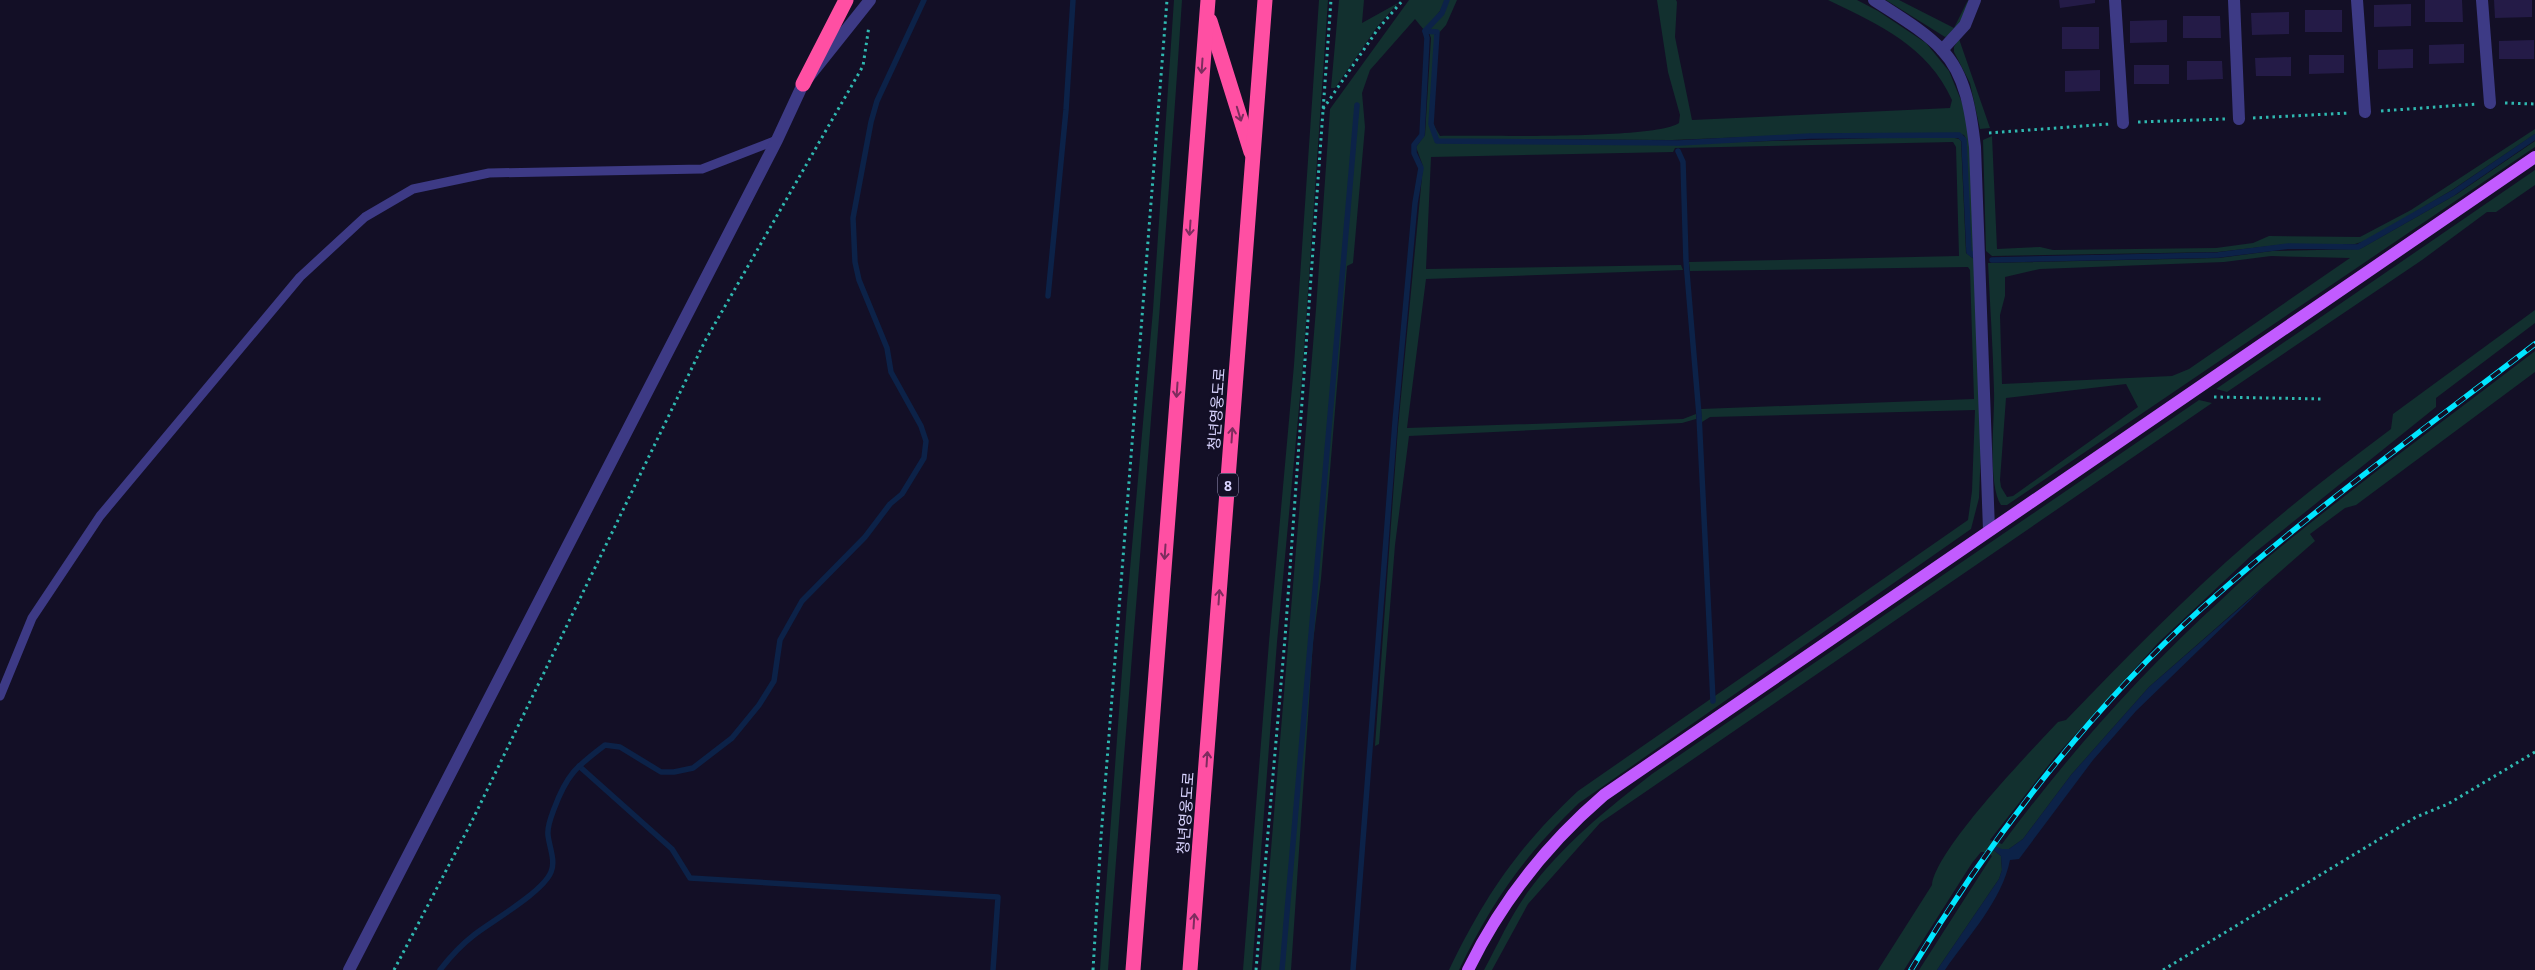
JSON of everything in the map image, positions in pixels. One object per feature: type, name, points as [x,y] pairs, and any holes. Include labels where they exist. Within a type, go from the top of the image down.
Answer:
[{"type":"highway","points":[[803,84],[846,0]]},
{"type":"highway","name":"청년영웅도로","points":[[1190,970],[1265,0]]},
{"type":"highway","points":[[1206,4],[1253,159]]},
{"type":"highway","points":[[1133,970],[1206,4]]},
{"type":"main road","points":[[1468,970],[1504,906],[1534,866],[1566,829],[1604,795],[2535,156]]},
{"type":"street","points":[[1874,0],[1942,50],[1958,74],[1970,107],[1975,147],[1989,530]]},
{"type":"street","points":[[1942,50],[1965,24],[1975,0]]},
{"type":"street","points":[[2116,0],[2123,123]]},
{"type":"street","points":[[2234,0],[2239,119]]},
{"type":"street","points":[[2357,0],[2364,112]]},
{"type":"street","points":[[2482,0],[2490,103]]},
{"type":"street","points":[[349,970],[777,140],[803,84],[868,3]]},
{"type":"lane","points":[[0,696],[32,618],[100,516],[300,277],[365,217],[413,189],[489,174],[702,169],[777,140]]},
{"type":"path","points":[[1093,970],[1101,837],[1167,0]]},
{"type":"path","points":[[1256,970],[1285,638],[1331,0]]},
{"type":"path","points":[[1323,109],[1378,29],[1403,0]]},
{"type":"path","points":[[394,970],[472,821],[705,341],[863,66],[872,11],[868,3]]},
{"type":"path","points":[[2195,389],[2213,396],[2322,399]]},
{"type":"path","points":[[2162,970],[2416,817],[2448,804],[2535,752]]},
{"type":"green space","points":[[1174,0],[1182,0],[1165,243],[1108,970],[1100,970],[1127,603],[1153,310]]},
{"type":"green space","points":[[1319,0],[1328,0],[1303,365],[1277,642],[1252,970],[1243,970],[1269,642],[1294,365]]},
{"type":"green space","points":[[1339,0],[1364,0],[1362,23],[1398,3],[1377,27],[1335,88],[1331,88]]},
{"type":"green space","points":[[1409,0],[1445,0],[1440,11],[1424,30],[1415,19],[1370,70],[1362,93],[1365,127],[1353,263],[1347,266],[1321,579],[1313,642],[1291,970],[1261,970],[1316,309],[1330,109]]},
{"type":"green space","points":[[1449,0],[1457,0],[1446,25],[1438,34],[1438,31],[1429,30],[1443,13]]},
{"type":"green space","points":[[1657,0],[1676,0],[1677,2],[1675,37],[1692,120],[1950,108],[1952,100],[1942,81],[1930,65],[1915,51],[1883,28],[1828,0],[1857,0],[1878,11],[1926,43],[1949,71],[1965,110],[1969,135],[1975,254],[1970,250],[1966,139],[1964,135],[1956,133],[1849,133],[1672,140],[1438,139],[1433,124],[1440,136],[1566,136],[1637,132],[1663,128],[1679,123],[1680,115],[1668,72]]},
{"type":"green space","points":[[1886,0],[1899,0],[1954,28],[1968,0],[1962,23],[1956,31],[1945,37]]},
{"type":"green space","points":[[1429,32],[1435,33],[1430,125],[1436,143],[1673,144],[1946,136],[1959,139],[1961,141],[1966,253],[1974,259],[1981,447],[1979,498],[1971,529],[1579,803],[1542,842],[1511,880],[1484,922],[1459,970],[1449,970],[1462,943],[1504,874],[1537,833],[1578,791],[1968,520],[1972,491],[1975,410],[1710,417],[1702,422],[1701,409],[1974,399],[1970,270],[1968,267],[1690,271],[1689,262],[1959,256],[1956,147],[1953,142],[1675,148],[1673,152],[1431,157],[1426,269],[1681,265],[1683,270],[1426,279],[1407,428],[1683,419],[1696,414],[1696,419],[1682,423],[1409,436],[1395,545],[1379,744],[1375,746],[1398,428],[1423,166],[1416,147],[1425,135],[1431,38]]},
{"type":"green space","points":[[1959,39],[1990,128],[1980,129],[1970,83],[1954,52],[1954,47]]},
{"type":"green space","points":[[2535,129],[2535,134],[2452,190],[2368,240],[2355,244],[2287,244],[2218,252],[1992,256],[1986,251],[1983,140],[1992,136],[1997,249],[2040,247],[2053,250],[2216,248],[2253,243],[2269,236],[2360,237],[2411,210]]},
{"type":"green space","points":[[2535,141],[2535,147],[2007,505],[2001,505],[1994,482],[1993,467],[1994,391],[1988,263],[2219,258],[2272,251],[2360,249],[2457,194]],"holes":[[[2271,256],[2350,258],[2189,369],[2172,376],[2002,384],[2000,315],[2005,296],[2005,277],[2040,269],[2224,262]],[[2126,384],[2138,407],[2013,496],[2007,497],[2001,487],[2000,480],[2006,398]]]},
{"type":"green space","points":[[2535,170],[2535,185],[2496,212],[2487,212],[2422,260],[2227,392],[2216,389]]},
{"type":"green space","points":[[2535,310],[2535,323],[2436,398],[2436,407],[2253,554],[2158,643],[2055,757],[1990,840],[2002,844],[2106,716],[2191,628],[2260,564],[2366,480],[2535,351],[2535,372],[2356,505],[2345,508],[2310,534],[2315,541],[2149,687],[2071,775],[2023,839],[2009,849],[2002,850],[1992,845],[1990,847],[2001,856],[2002,870],[1999,879],[1937,970],[1919,970],[1992,856],[1987,852],[1981,852],[1972,863],[1904,970],[1878,970],[1932,885],[1937,869],[1949,849],[1986,801],[2058,722],[2066,720],[2180,605],[2227,561],[2285,511],[2391,429],[2393,414]]},
{"type":"green space","points":[[2199,400],[2212,403],[1600,823],[1528,904],[1492,970],[1484,970],[1504,931],[1527,893],[1555,859],[1585,829],[1635,787]]},
{"type":"water","points":[[2266,585],[2136,711],[2093,760],[2019,859],[2010,860],[2000,890],[1983,918],[1945,970],[1937,970],[1999,879],[2002,870],[2001,856],[1990,847],[1992,845],[2002,849],[2009,849],[2023,839],[2071,775],[2149,687]]},
{"type":"building","points":[[2059,0],[2095,0],[2095,3],[2060,8]]},
{"type":"building","points":[[2425,0],[2462,0],[2463,22],[2425,22]]},
{"type":"building","points":[[2494,0],[2532,0],[2532,17],[2495,18]]},
{"type":"building","points":[[2411,4],[2411,26],[2374,27],[2374,5]]},
{"type":"building","points":[[2305,10],[2342,10],[2342,32],[2305,32]]},
{"type":"building","points":[[2289,12],[2289,34],[2252,35],[2251,13]]},
{"type":"building","points":[[2183,16],[2220,16],[2221,38],[2183,38]]},
{"type":"building","points":[[2167,20],[2167,42],[2130,43],[2130,21]]},
{"type":"building","points":[[2062,27],[2099,27],[2099,49],[2062,49]]},
{"type":"building","points":[[2534,40],[2534,59],[2499,59],[2499,41]]},
{"type":"building","points":[[2464,44],[2464,63],[2429,64],[2429,45]]},
{"type":"building","points":[[2413,49],[2413,68],[2378,69],[2378,50]]},
{"type":"building","points":[[2309,55],[2344,55],[2344,73],[2309,74]]},
{"type":"building","points":[[2291,57],[2291,76],[2256,76],[2255,58]]},
{"type":"building","points":[[2187,61],[2222,61],[2223,79],[2187,80]]},
{"type":"building","points":[[2134,65],[2169,65],[2169,84],[2134,84]]},
{"type":"building","points":[[2100,70],[2100,91],[2065,92],[2065,71]]},
{"type":"waterway","points":[[440,970],[469,939],[528,897],[546,880],[551,872],[553,858],[548,832],[554,809],[563,787],[574,772],[605,745],[620,747],[661,772],[674,772],[693,768],[732,738],[759,705],[774,681],[780,640],[802,601],[865,537],[890,504],[902,494],[924,458],[926,441],[921,426],[891,372],[887,348],[859,280],[855,262],[853,218],[871,122],[877,101],[924,0]]},
{"type":"waterway","points":[[1048,296],[1066,110],[1073,0]]},
{"type":"waterway","points":[[1353,970],[1395,422],[1415,203],[1421,168],[1414,153],[1414,145],[1422,135],[1427,38],[1425,31],[1442,13],[1447,0]]},
{"type":"waterway","points":[[1425,31],[1437,32],[1431,124],[1437,141],[1679,143],[1810,136],[1959,135],[1964,140],[1969,252],[1973,255]]},
{"type":"waterway","points":[[1282,970],[1357,105]]},
{"type":"waterway","points":[[1992,260],[2218,255],[2289,246],[2358,247],[2453,193],[2535,137]]},
{"type":"waterway","points":[[1678,151],[1683,162],[1686,261],[1699,415],[1713,701]]},
{"type":"waterway","points":[[579,766],[672,849],[690,878],[998,897],[993,970]]},
{"type":"railway","points":[[1911,970],[1973,873],[2043,778],[2120,689],[2160,648],[2202,608],[2283,539],[2535,344]]}]
